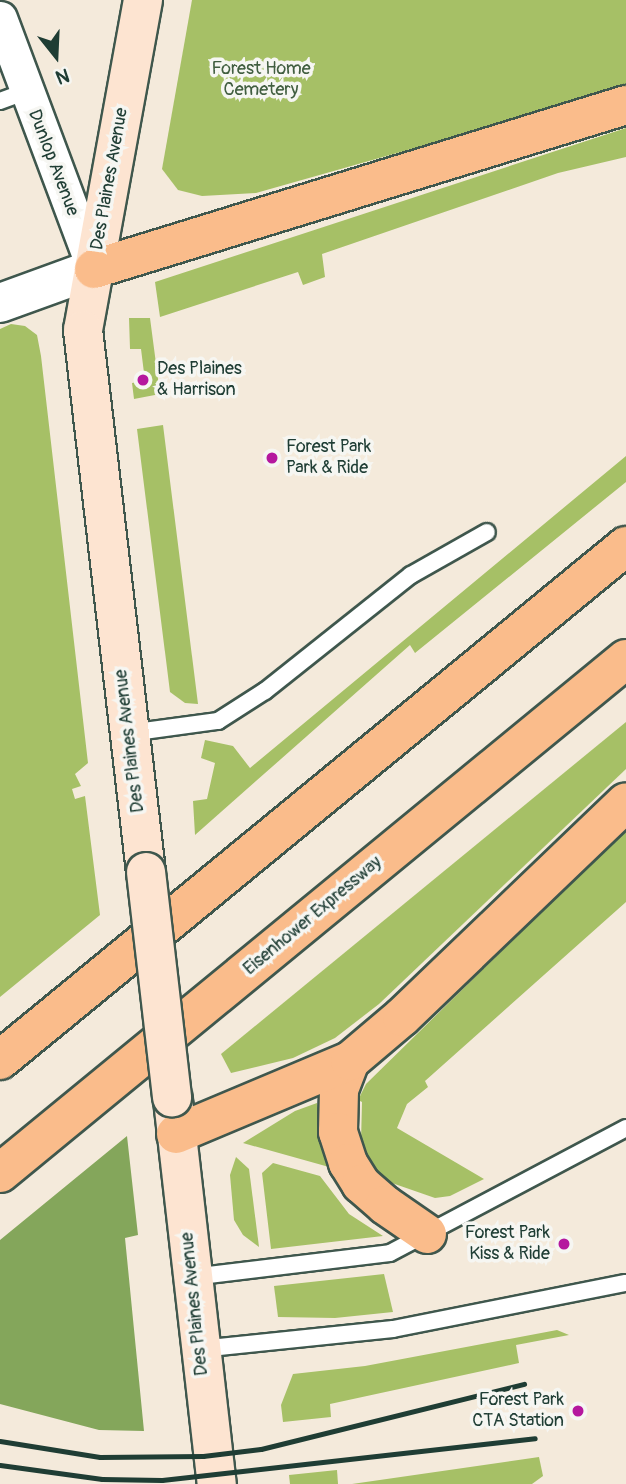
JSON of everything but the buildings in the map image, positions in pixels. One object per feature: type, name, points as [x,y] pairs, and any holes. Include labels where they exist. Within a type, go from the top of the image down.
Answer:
[{"type":"highway","points":[[94,269],[626,105]]},
{"type":"highway","points":[[0,1060],[626,547]]},
{"type":"highway","name":"Eisenhower Expressway","points":[[0,1173],[626,659]]},
{"type":"highway","points":[[174,1116],[350,1060],[402,1017],[626,802]]},
{"type":"highway","points":[[350,1060],[340,1090],[338,1132],[348,1163],[361,1184],[385,1205],[427,1234]]},
{"type":"main road","name":"Des Plaines Avenue","points":[[143,0],[83,330],[217,1484]]},
{"type":"street","name":"Dunlop Avenue","points":[[0,18],[13,96],[94,269]]},
{"type":"street","points":[[0,303],[94,269]]},
{"type":"lane","points":[[129,733],[218,721],[265,691],[411,575],[487,532]]},
{"type":"lane","points":[[192,1277],[390,1253],[626,1128]]},
{"type":"lane","points":[[200,1349],[393,1329],[626,1283]]},
{"type":"green space","name":"Forest Home Cemetery","points":[[192,0],[626,0],[626,88],[256,193],[202,196],[178,190],[162,169]]},
{"type":"green space","points":[[626,128],[626,157],[558,173],[322,254],[325,277],[303,285],[298,272],[160,317],[155,282]]},
{"type":"green space","points":[[129,318],[150,318],[160,394],[134,399],[132,383],[145,381],[141,349],[130,349]]},
{"type":"green space","points":[[11,324],[25,326],[37,335],[41,356],[88,763],[75,774],[81,786],[72,789],[75,799],[85,796],[100,915],[0,997],[0,329]]},
{"type":"green space","points":[[163,425],[198,704],[185,703],[170,692],[137,429]]},
{"type":"green space","points":[[626,456],[626,482],[415,653],[410,645],[195,835],[193,801],[207,799],[215,763],[201,758],[205,740],[233,746],[250,768]]},
{"type":"green space","points":[[626,722],[626,769],[379,1004],[335,1038],[293,1058],[231,1073],[221,1054]]},
{"type":"green space","points":[[626,829],[626,902],[425,1081],[428,1087],[407,1104],[397,1128],[484,1179],[450,1196],[435,1198],[389,1182],[377,1172],[361,1142],[362,1102],[358,1100],[366,1084]]},
{"type":"green space","points":[[317,1103],[329,1167],[243,1143],[295,1111]]},
{"type":"green space","points":[[127,1136],[138,1235],[125,1238],[144,1431],[99,1430],[0,1404],[0,1240]]},
{"type":"green space","points":[[236,1157],[249,1169],[259,1247],[243,1235],[234,1220],[230,1175]]},
{"type":"green space","points":[[273,1163],[320,1176],[349,1214],[383,1236],[271,1249],[262,1173]]},
{"type":"green space","points":[[384,1274],[393,1312],[335,1318],[278,1317],[274,1286]]},
{"type":"green space","points":[[557,1330],[569,1335],[516,1345],[519,1363],[330,1404],[331,1417],[283,1422],[281,1405],[293,1374],[365,1366]]},
{"type":"green space","points":[[539,1457],[543,1476],[532,1484],[352,1484]]},
{"type":"green space","points":[[337,1470],[338,1484],[290,1484],[289,1475]]},
{"type":"railway","points":[[0,1441],[100,1457],[203,1456],[261,1449],[524,1384]]},
{"type":"railway","points":[[0,1465],[102,1479],[162,1480],[535,1438]]},
{"type":"place","name":"Des Plaines & Harrison","points":[[143,380]]},
{"type":"place","name":"Forest Park Park & Ride","points":[[272,458]]},
{"type":"place","name":"Forest Park Kiss & Ride","points":[[564,1244]]},
{"type":"place","name":"Forest Park CTA Station","points":[[578,1411]]}]
